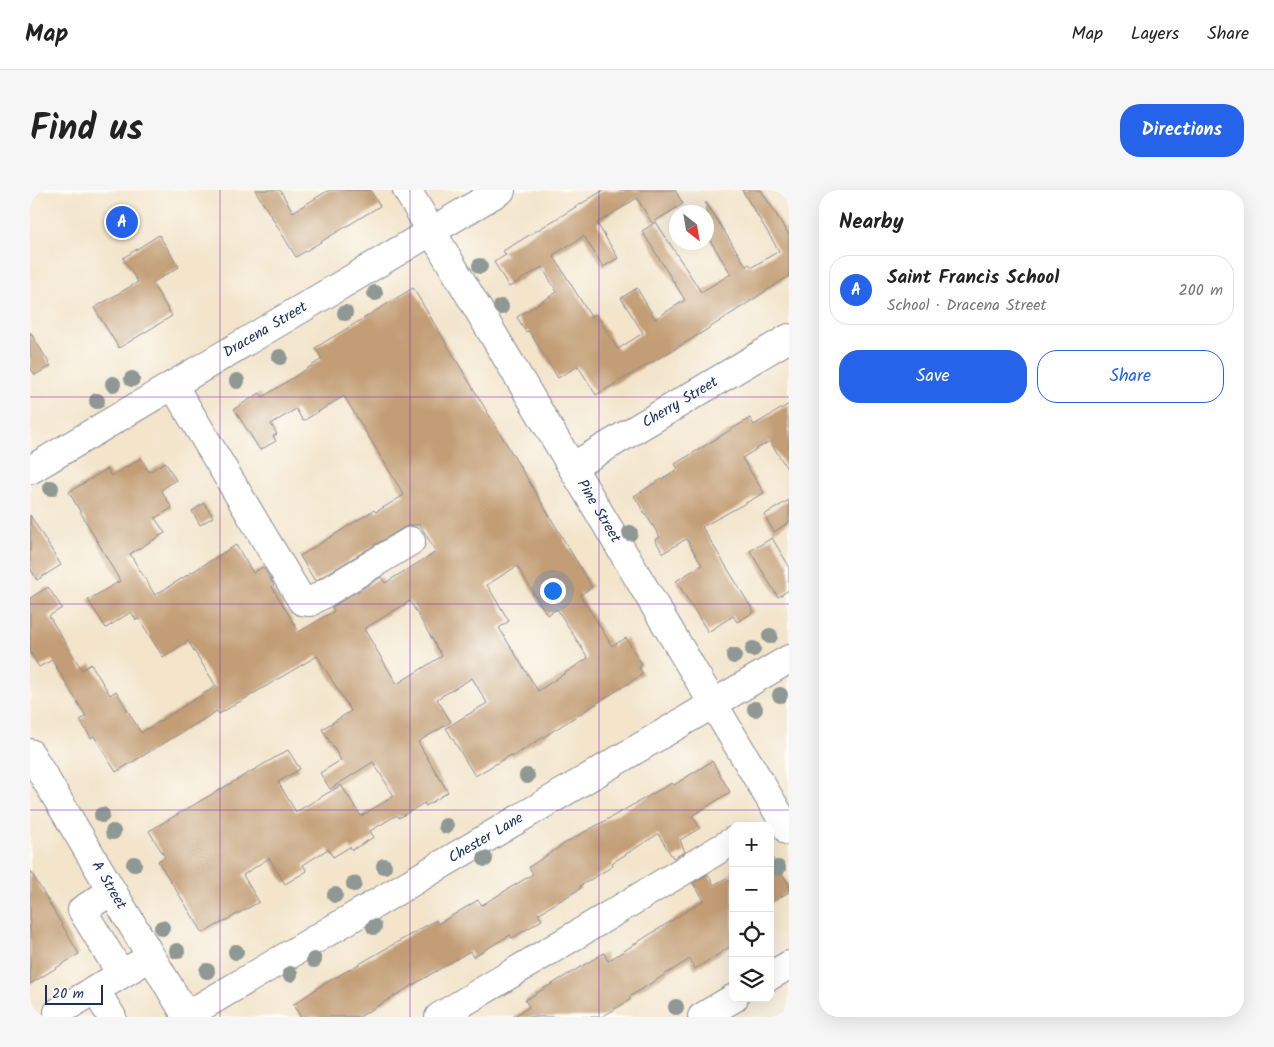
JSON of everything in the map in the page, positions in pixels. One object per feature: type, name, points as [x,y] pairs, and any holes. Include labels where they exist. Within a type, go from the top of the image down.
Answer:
[{"type":"street","name":"Pine Street","points":[[407,190],[713,704],[775,824]]},
{"type":"street","name":"Dracena Street","points":[[30,470],[501,190]]},
{"type":"street","name":"Cherry Street","points":[[572,467],[789,338]]},
{"type":"street","points":[[173,385],[302,600],[310,602],[411,542]]},
{"type":"street","name":"Chester Lane","points":[[186,1016],[789,659]]},
{"type":"street","name":"A Street","points":[[30,753],[186,1016]]},
{"type":"street","points":[[439,1017],[729,843]]},
{"type":"street","points":[[112,891],[82,910],[121,974]]},
{"type":"street","points":[[58,1012],[151,956]]},
{"type":"street","points":[[774,974],[789,965]]},
{"type":"street","points":[[95,990],[112,1017]]},
{"type":"street","points":[[702,1017],[729,1001]]},
{"type":"building","points":[[255,190],[280,190],[293,212],[329,190],[370,190],[380,206],[296,257]]},
{"type":"building","points":[[604,190],[675,190],[683,204],[669,205],[669,213],[652,223],[637,198],[597,223],[618,258],[603,267],[584,236],[553,255],[591,317],[596,314],[618,349],[643,333],[621,298],[637,288],[655,319],[685,300],[642,231],[656,222],[669,242],[669,250],[674,250],[701,292],[731,274],[714,247],[714,215],[746,266],[749,264],[752,267],[779,251],[742,190],[761,190],[789,235],[789,276],[700,334],[596,395],[578,366],[558,378],[529,331],[526,332],[517,317],[557,292],[542,267],[509,287],[494,262],[506,255],[503,251]]},
{"type":"building","points":[[159,235],[179,267],[152,283],[172,316],[119,348],[94,308],[138,282],[123,258]]},
{"type":"building","points":[[413,288],[592,587],[580,595],[612,646],[626,638],[642,665],[639,667],[643,674],[512,757],[511,755],[475,776],[446,728],[487,703],[472,678],[437,699],[451,722],[418,742],[448,792],[426,806],[424,803],[399,818],[397,815],[370,831],[374,837],[352,850],[350,847],[333,857],[328,849],[303,865],[307,871],[285,884],[269,858],[243,875],[259,902],[203,933],[158,861],[165,857],[149,831],[288,750],[300,769],[278,782],[296,812],[341,785],[361,816],[394,796],[373,762],[330,789],[320,773],[341,760],[322,729],[351,711],[317,656],[219,714],[217,711],[116,772],[94,736],[91,738],[80,720],[86,716],[52,660],[39,667],[30,652],[30,598],[48,587],[62,608],[49,616],[82,670],[91,664],[110,695],[116,691],[141,733],[216,686],[188,641],[163,657],[139,619],[136,620],[131,612],[106,628],[88,600],[120,581],[69,492],[107,469],[111,476],[141,458],[149,472],[165,462],[176,480],[161,490],[172,508],[155,518],[165,533],[130,554],[155,595],[236,545],[253,573],[263,567],[274,585],[272,587],[299,632],[334,611],[332,607],[381,577],[385,583],[436,552],[420,525],[410,525],[315,581],[300,556],[374,510],[376,512],[404,495],[344,396],[303,421],[296,409],[271,424],[277,434],[273,436],[276,441],[260,450],[234,409],[260,393],[263,397],[322,359],[315,348]],"holes":[[[517,566],[547,615],[557,609],[588,658],[538,691],[499,628],[509,621],[487,585]],[[410,601],[442,656],[397,684],[364,629]]]},
{"type":"building","points":[[30,332],[51,366],[35,375],[30,367]]},
{"type":"building","points":[[789,404],[789,472],[770,441],[742,458],[764,493],[702,527],[754,612],[737,622],[733,616],[708,632],[676,581],[702,565],[686,539],[663,553],[655,540],[660,537],[634,496],[678,469],[675,464],[750,418],[754,425]]},
{"type":"building","points":[[789,500],[789,522],[774,532],[764,515]]},
{"type":"building","points":[[204,503],[213,517],[200,525],[192,511]]},
{"type":"building","points":[[30,515],[61,565],[37,580],[30,568]]},
{"type":"building","points":[[772,538],[789,566],[789,590],[778,597],[750,551]]},
{"type":"building","points":[[712,761],[730,792],[692,816],[700,828],[680,840],[685,852],[673,858],[658,834],[612,863],[613,866],[580,886],[581,888],[538,914],[542,920],[512,938],[510,935],[473,957],[470,951],[359,1017],[301,1017],[293,1005],[319,987],[436,920],[438,924],[478,900],[482,905],[533,874],[529,867],[567,842],[672,783],[674,785]]},
{"type":"building","points":[[774,861],[789,885],[789,892],[774,901]]},
{"type":"building","points":[[30,870],[79,954],[30,984]]},
{"type":"building","points":[[708,874],[714,885],[729,876],[729,948],[695,969],[690,959],[629,997],[631,999],[602,1017],[513,1017],[529,1007],[525,1000],[604,953],[608,961],[704,900],[693,883]]},
{"type":"place","name":"Saint Francis School","points":[[122,222]]}]
